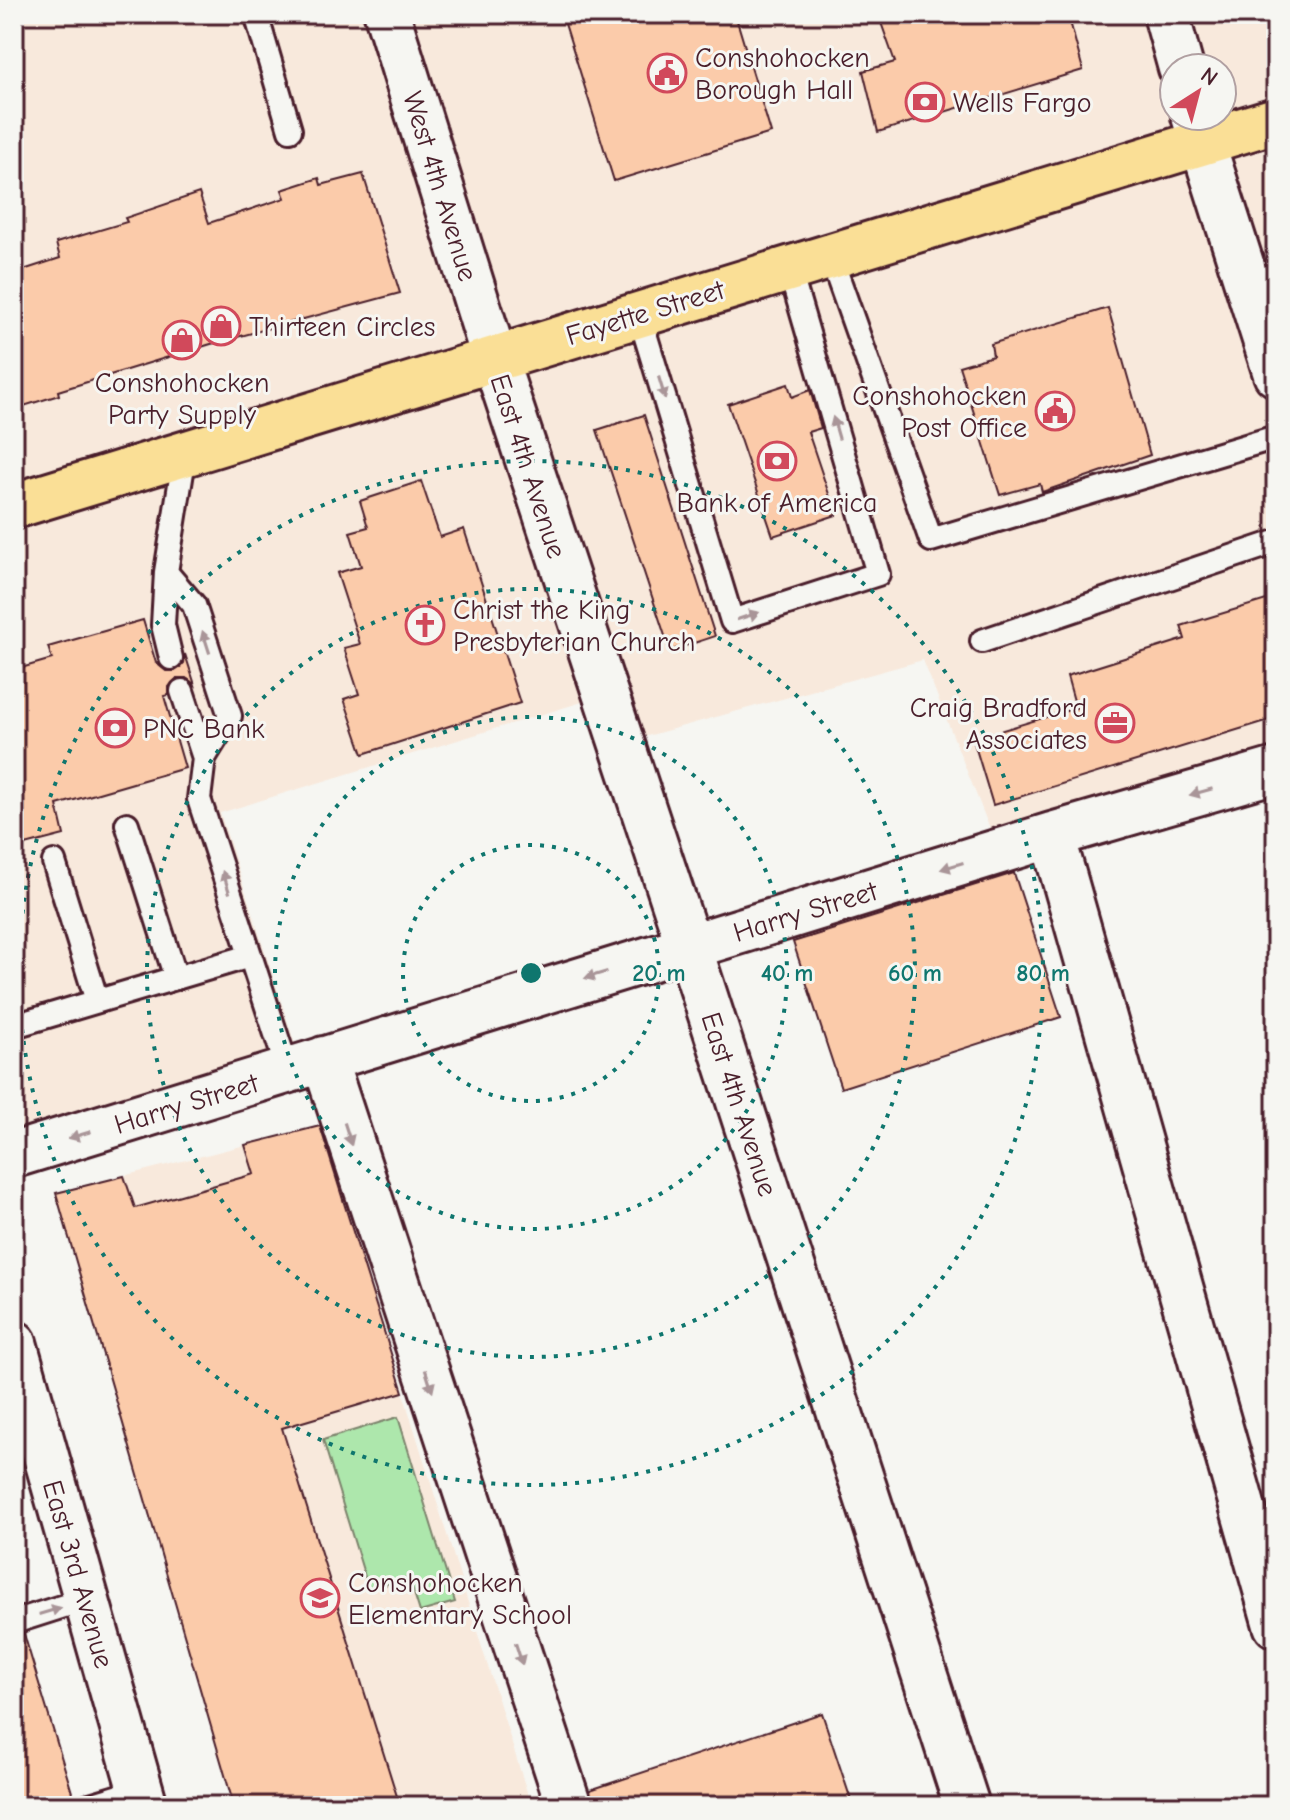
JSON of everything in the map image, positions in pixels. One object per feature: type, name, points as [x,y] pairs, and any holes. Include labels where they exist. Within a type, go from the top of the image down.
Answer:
[{"type":"main road","name":"Fayette Street","points":[[1238,124],[1276,120]]},
{"type":"main road","name":"Fayette Street","points":[[14,506],[830,255],[1188,132]]},
{"type":"street","name":"West 4th Avenue","points":[[387,14],[494,357]]},
{"type":"street","points":[[1166,14],[1177,52]]},
{"type":"street","points":[[1198,132],[1272,346]]},
{"type":"street","name":"East 4th Avenue","points":[[494,357],[967,1806]]},
{"type":"street","name":"Harry Street","points":[[14,1155],[1052,835],[1276,770]]},
{"type":"street","points":[[1052,835],[1276,1625]]},
{"type":"street","points":[[306,1065],[569,1806]]},
{"type":"street","name":"East 3rd Avenue","points":[[14,1343],[142,1798]]},
{"type":"lane","points":[[256,14],[290,130]]},
{"type":"lane","points":[[830,255],[931,540],[1276,437]]},
{"type":"lane","points":[[639,314],[732,621],[878,574],[789,268]]},
{"type":"lane","points":[[171,658],[163,625],[166,572],[185,453]]},
{"type":"lane","points":[[982,641],[1276,542]]},
{"type":"lane","points":[[166,572],[194,605],[230,716],[204,758],[199,799],[250,956],[306,1065]]},
{"type":"lane","points":[[182,691],[204,758]]},
{"type":"lane","points":[[127,824],[176,978]]},
{"type":"lane","points":[[54,862],[97,1001]]},
{"type":"lane","points":[[14,1026],[250,956]]},
{"type":"lane","points":[[14,1622],[86,1599]]},
{"type":"lane","points":[[87,1806],[142,1798]]},
{"type":"shaded area","points":[[14,14],[1276,14],[1276,770],[999,852],[923,660],[622,743],[605,695],[220,813],[302,1066],[14,1155]]},
{"type":"shaded area","name":"Conshohocken Elementary School","points":[[320,1126],[531,1805],[234,1806],[56,1193]]},
{"type":"green space","points":[[398,1417],[455,1602],[420,1612],[409,1577],[369,1590],[323,1440]]},
{"type":"building","name":"Conshohocken Borough Hall","points":[[562,14],[735,14],[771,133],[614,181]]},
{"type":"building","name":"Wells Fargo","points":[[878,14],[1068,14],[1083,70],[878,132],[863,71],[895,62]]},
{"type":"building","points":[[363,174],[400,293],[211,344],[58,391],[59,395],[14,409],[14,273],[60,258],[56,243],[127,222],[125,218],[199,193],[209,223],[285,198],[282,190],[319,178],[321,185]]},
{"type":"building","name":"Conshohocken Post Office","points":[[1108,308],[1150,455],[1042,492],[1040,484],[1000,495],[959,366],[993,356],[991,344]]},
{"type":"building","name":"Bank of America","points":[[788,384],[792,397],[810,390],[821,428],[808,432],[836,515],[773,536],[728,404]]},
{"type":"building","points":[[644,415],[715,636],[670,651],[597,430]]},
{"type":"building","name":"Christ the King Presbyterian Church","points":[[421,481],[440,537],[464,529],[520,703],[363,754],[344,699],[359,694],[344,648],[360,644],[337,573],[361,566],[350,532],[368,527],[360,501]]},
{"type":"building","name":"Craig Bradford Associates","points":[[1276,597],[1276,718],[993,805],[973,739],[1076,708],[1067,676],[1185,639],[1181,626]]},
{"type":"building","name":"PNC Bank","points":[[143,620],[156,663],[166,671],[175,671],[184,663],[185,654],[195,685],[186,678],[177,678],[169,687],[169,695],[164,696],[185,768],[57,805],[64,835],[14,848],[14,670],[52,659],[48,647]]},
{"type":"building","points":[[1014,873],[1061,1017],[841,1088],[793,942]]},
{"type":"building","name":"Conshohocken Elementary School","points":[[320,1126],[403,1392],[282,1428],[400,1806],[234,1806],[56,1193],[124,1176],[135,1208],[254,1174],[245,1145]]},
{"type":"building","points":[[24,1634],[74,1799],[50,1806],[14,1806],[14,1636]]},
{"type":"building","points":[[822,1713],[853,1806],[593,1806],[590,1790]]},
{"type":"place","name":"Conshohocken Borough Hall","points":[[667,73]]},
{"type":"place","name":"Wells Fargo","points":[[925,102]]},
{"type":"place","name":"Thirteen Circles","points":[[221,326]]},
{"type":"place","name":"Conshohocken Party Supply","points":[[182,340]]},
{"type":"place","name":"Conshohocken Post Office","points":[[1055,411]]},
{"type":"place","name":"Bank of America","points":[[777,461]]},
{"type":"place","name":"Christ the King Presbyterian Church","points":[[425,625]]},
{"type":"place","name":"Craig Bradford Associates","points":[[1115,723]]},
{"type":"place","name":"PNC Bank","points":[[115,728]]},
{"type":"place","name":"Conshohocken Elementary School","points":[[320,1598]]}]
